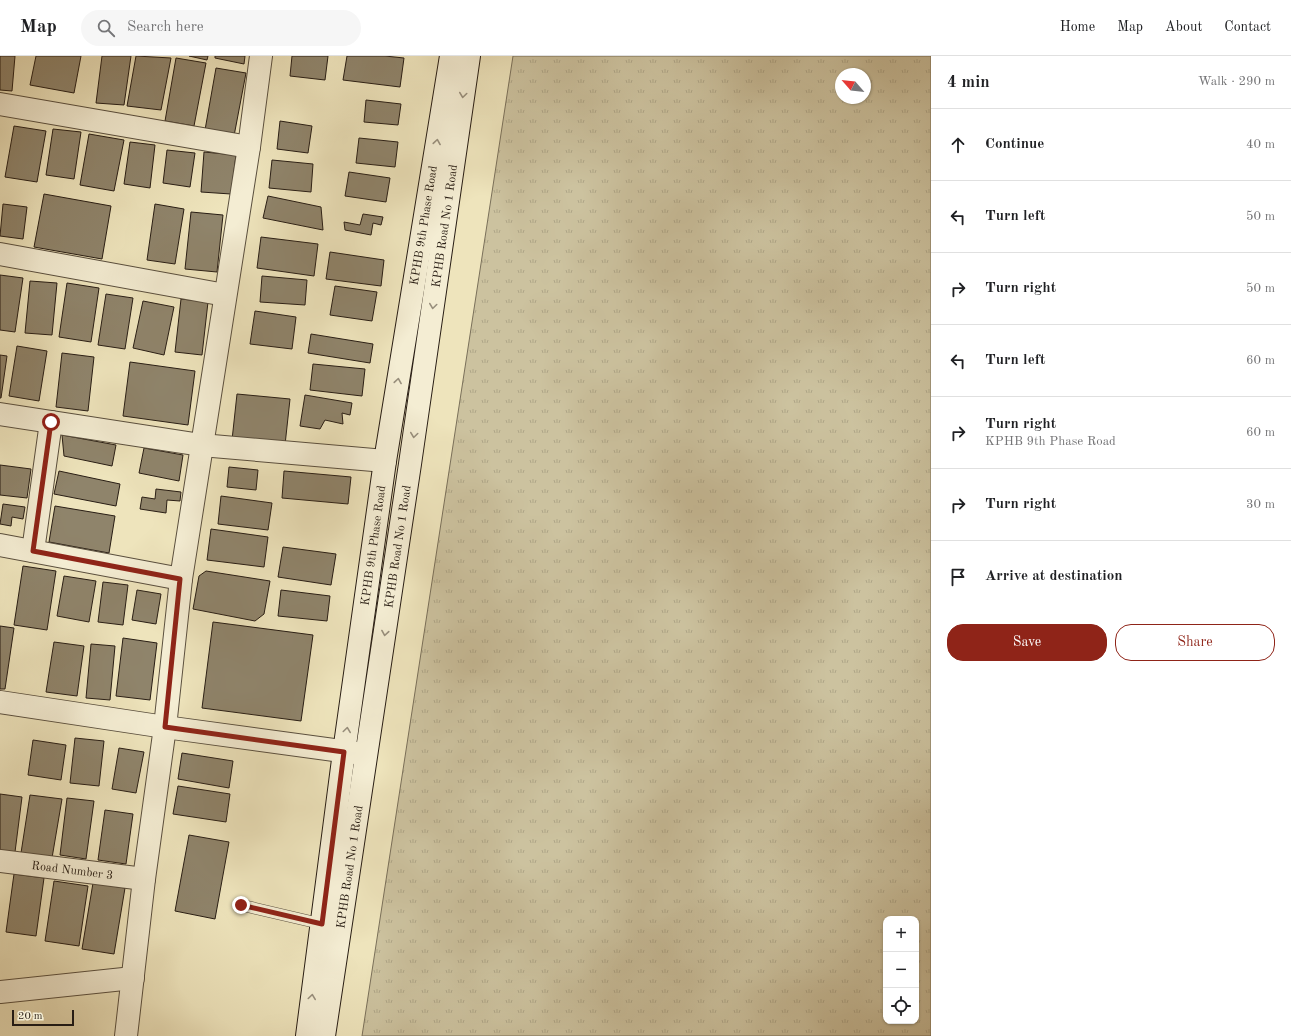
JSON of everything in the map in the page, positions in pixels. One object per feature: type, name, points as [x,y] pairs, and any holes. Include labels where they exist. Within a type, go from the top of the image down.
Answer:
[{"type":"street","points":[[126,1036],[144,879],[165,727],[180,579],[249,147],[261,56]]},
{"type":"street","name":"KPHB 9th Phase Road","points":[[307,1036],[328,922],[344,752],[385,461],[451,56]]},
{"type":"street","name":"KPHB Road No 1 Road","points":[[324,1036],[328,922],[366,755],[469,56]]},
{"type":"street","points":[[0,104],[249,147]]},
{"type":"street","points":[[0,254],[225,295]]},
{"type":"street","points":[[0,414],[201,445],[385,461]]},
{"type":"street","points":[[33,551],[51,422]]},
{"type":"street","points":[[0,545],[180,579]]},
{"type":"street","points":[[0,702],[366,755]]},
{"type":"street","name":"Road Number 3","points":[[0,861],[144,879]]},
{"type":"street","points":[[0,992],[133,978]]},
{"type":"lane","points":[[241,905],[328,922]]},
{"type":"green space","points":[[513,56],[931,56],[931,1036],[362,1036]]},
{"type":"building","points":[[0,56],[15,56],[12,91],[0,90]]},
{"type":"building","points":[[36,56],[81,56],[74,93],[30,85]]},
{"type":"building","points":[[102,56],[131,56],[124,105],[96,103]]},
{"type":"building","points":[[136,56],[171,58],[161,110],[127,106]]},
{"type":"building","points":[[189,56],[208,56],[207,60]]},
{"type":"building","points":[[215,56],[245,56],[244,64],[215,58]]},
{"type":"building","points":[[292,56],[328,56],[325,80],[290,76]]},
{"type":"building","points":[[347,56],[385,56],[404,58],[400,87],[343,80]]},
{"type":"building","points":[[176,58],[206,63],[194,126],[165,121]]},
{"type":"building","points":[[216,68],[246,73],[234,136],[205,130]]},
{"type":"building","points":[[366,100],[401,104],[398,125],[364,122]]},
{"type":"building","points":[[280,121],[312,126],[308,153],[277,149]]},
{"type":"building","points":[[14,126],[46,131],[37,182],[5,177]]},
{"type":"building","points":[[53,129],[81,132],[74,179],[46,175]]},
{"type":"building","points":[[89,134],[124,140],[114,191],[80,185]]},
{"type":"building","points":[[359,138],[398,142],[395,167],[356,163]]},
{"type":"building","points":[[130,142],[155,145],[150,188],[124,184]]},
{"type":"building","points":[[167,150],[195,153],[190,187],[163,183]]},
{"type":"building","points":[[204,152],[236,155],[231,194],[201,192]]},
{"type":"building","points":[[272,160],[313,164],[311,192],[269,188]]},
{"type":"building","points":[[349,172],[390,178],[386,202],[345,196]]},
{"type":"building","points":[[44,194],[111,206],[102,259],[34,247]]},
{"type":"building","points":[[268,196],[321,207],[323,230],[263,218]]},
{"type":"building","points":[[3,204],[27,207],[23,239],[0,236]]},
{"type":"building","points":[[155,204],[184,209],[175,264],[147,260]]},
{"type":"building","points":[[191,212],[223,215],[217,272],[185,269]]},
{"type":"building","points":[[363,214],[383,217],[381,225],[373,223],[371,235],[345,230],[344,222],[360,225]]},
{"type":"building","points":[[261,237],[318,244],[314,276],[257,268]]},
{"type":"building","points":[[330,252],[384,260],[381,286],[326,279]]},
{"type":"building","points":[[0,275],[23,278],[15,332],[0,330]]},
{"type":"building","points":[[262,276],[307,280],[305,305],[260,302]]},
{"type":"building","points":[[30,281],[57,283],[52,335],[25,333]]},
{"type":"building","points":[[67,283],[99,288],[91,342],[59,337]]},
{"type":"building","points":[[335,286],[377,292],[372,321],[330,315]]},
{"type":"building","points":[[106,294],[133,298],[125,349],[98,345]]},
{"type":"building","points":[[181,299],[208,302],[202,355],[175,352]]},
{"type":"building","points":[[143,301],[174,307],[164,355],[133,348]]},
{"type":"building","points":[[255,311],[296,317],[292,349],[250,344]]},
{"type":"building","points":[[311,334],[373,344],[370,363],[308,353]]},
{"type":"building","points":[[17,346],[47,351],[39,401],[9,396]]},
{"type":"building","points":[[62,353],[94,357],[88,411],[56,407]]},
{"type":"building","points":[[0,355],[7,356],[1,398],[0,398]]},
{"type":"building","points":[[130,362],[195,371],[188,425],[123,416]]},
{"type":"building","points":[[313,364],[365,369],[362,396],[310,390]]},
{"type":"building","points":[[237,394],[290,399],[285,445],[232,440]]},
{"type":"building","points":[[305,395],[352,403],[350,415],[342,413],[343,424],[325,420],[320,429],[300,426]]},
{"type":"building","points":[[62,435],[116,445],[112,466],[64,456]]},
{"type":"building","points":[[144,448],[183,455],[179,481],[139,473]]},
{"type":"building","points":[[0,465],[31,469],[27,498],[0,495]]},
{"type":"building","points":[[229,467],[258,470],[256,490],[227,487]]},
{"type":"building","points":[[59,471],[120,484],[116,506],[54,494]]},
{"type":"building","points":[[284,471],[351,477],[348,504],[282,498]]},
{"type":"building","points":[[156,489],[181,492],[180,501],[167,500],[166,513],[140,509],[142,497],[155,499]]},
{"type":"building","points":[[221,496],[272,503],[268,530],[218,524]]},
{"type":"building","points":[[3,504],[25,507],[23,519],[12,517],[11,526],[0,524]]},
{"type":"building","points":[[55,506],[115,516],[109,553],[49,542]]},
{"type":"building","points":[[211,529],[268,537],[264,567],[207,560]]},
{"type":"building","points":[[283,547],[336,554],[331,585],[278,577]]},
{"type":"building","points":[[23,566],[56,571],[47,630],[14,625]]},
{"type":"building","points":[[206,571],[270,581],[264,614],[255,621],[193,609],[199,576]]},
{"type":"building","points":[[64,576],[96,581],[89,622],[57,616]]},
{"type":"building","points":[[103,582],[128,585],[123,625],[98,622]]},
{"type":"building","points":[[137,590],[161,594],[156,624],[132,620]]},
{"type":"building","points":[[281,590],[330,596],[327,621],[278,616]]},
{"type":"building","points":[[213,622],[313,635],[301,721],[202,708]]},
{"type":"building","points":[[0,626],[14,628],[5,689],[0,689]]},
{"type":"building","points":[[123,638],[157,643],[150,700],[116,696]]},
{"type":"building","points":[[54,642],[84,646],[77,696],[46,692]]},
{"type":"building","points":[[91,644],[115,646],[110,700],[86,698]]},
{"type":"building","points":[[75,738],[104,741],[99,786],[70,783]]},
{"type":"building","points":[[33,740],[66,745],[61,780],[28,775]]},
{"type":"building","points":[[119,748],[144,752],[136,793],[112,789]]},
{"type":"building","points":[[182,753],[233,761],[229,788],[178,779]]},
{"type":"building","points":[[178,786],[230,794],[226,822],[173,814]]},
{"type":"building","points":[[0,794],[22,797],[15,852],[0,850]]},
{"type":"building","points":[[30,795],[62,799],[52,858],[21,853]]},
{"type":"building","points":[[67,798],[94,801],[86,859],[60,855]]},
{"type":"building","points":[[105,810],[133,814],[126,864],[98,860]]},
{"type":"building","points":[[189,835],[229,842],[215,919],[175,911]]},
{"type":"building","points":[[14,874],[44,878],[36,936],[6,932]]},
{"type":"building","points":[[54,881],[88,886],[79,946],[45,941]]},
{"type":"building","points":[[93,883],[125,888],[114,954],[82,949]]},
{"type":"route","points":[[51,422],[33,551],[180,579],[165,727],[344,752],[322,924],[241,905]]}]
